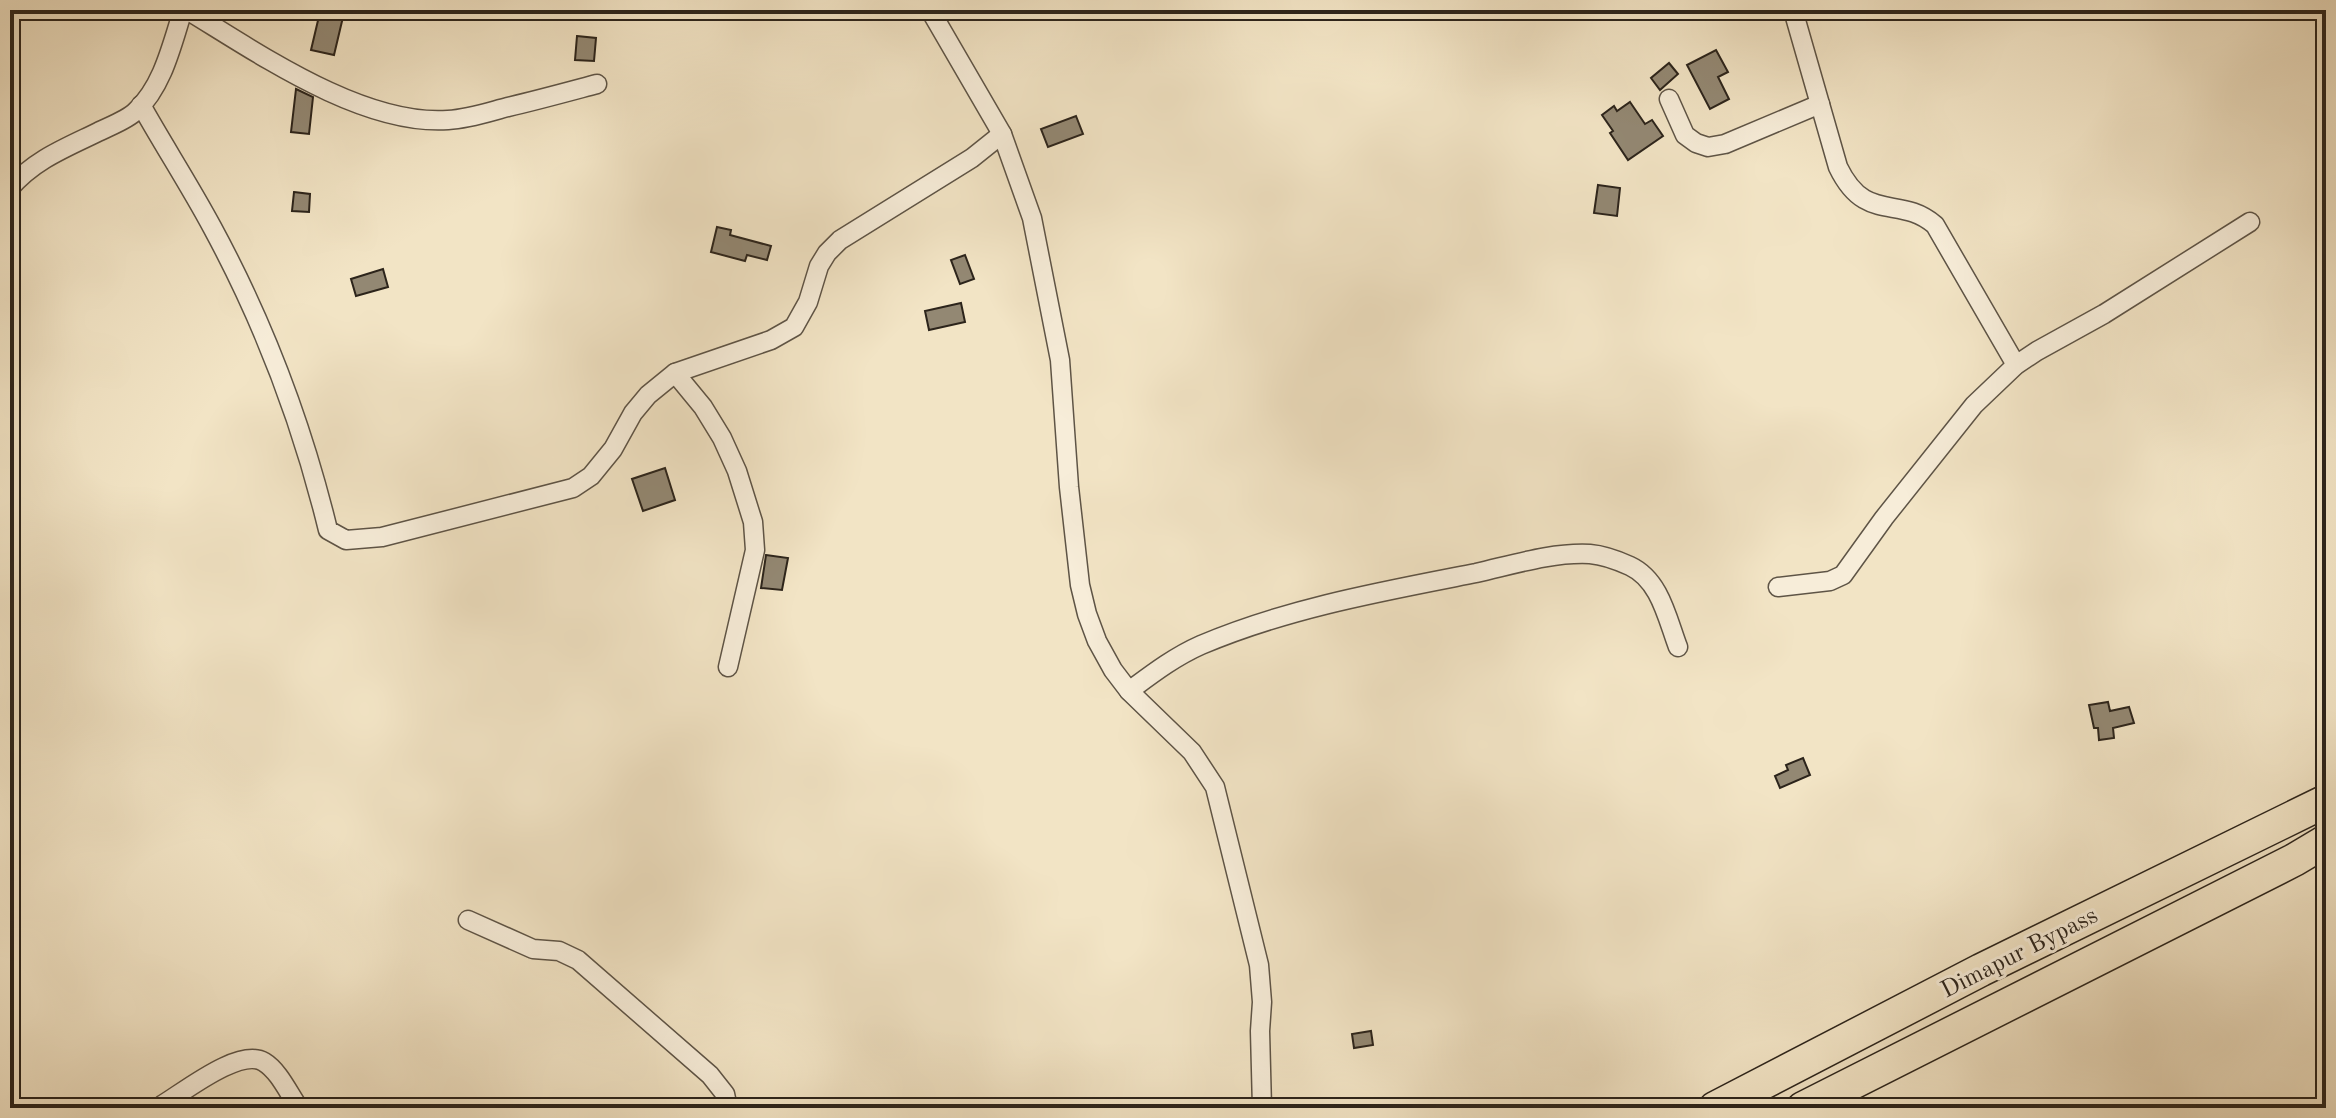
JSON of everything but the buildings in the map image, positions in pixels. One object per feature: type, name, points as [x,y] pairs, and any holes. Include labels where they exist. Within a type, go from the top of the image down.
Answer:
[{"type":"highway","name":"Dimapur Bypass","points":[[1715,1108],[1981,970],[2326,801]]},
{"type":"highway","name":"Dimapur Bypass","points":[[1803,1108],[2326,841]]},
{"type":"street","points":[[10,188],[43,158],[135,112],[152,92],[185,10],[287,71],[353,101],[422,120],[476,116],[597,84]]},
{"type":"street","points":[[930,10],[1002,134],[1032,218],[1057,346],[1069,487],[1080,585],[1087,614],[1108,660],[1129,691],[1192,752],[1215,787],[1259,965],[1262,1108]]},
{"type":"street","points":[[1793,10],[1844,179],[1856,194],[1868,202],[1915,213],[1935,225],[2016,365]]},
{"type":"street","points":[[1669,99],[1685,135],[1708,147],[1725,144],[1820,104]]},
{"type":"street","points":[[141,105],[229,261],[267,347],[307,451],[328,530],[346,540],[382,537],[573,488],[591,476],[613,449],[633,413],[648,395],[675,373],[789,331],[799,321],[808,302],[819,266],[840,240],[972,158],[1002,134]]},
{"type":"street","points":[[1778,587],[1830,581],[1843,575],[1974,405],[2016,365],[2250,222]]},
{"type":"street","points":[[675,373],[703,407],[722,438],[737,471],[753,522],[755,550],[728,667]]},
{"type":"street","points":[[1129,691],[1167,662],[1201,645],[1277,619],[1362,596],[1555,556],[1591,554],[1628,565],[1644,574],[1655,587],[1678,647]]},
{"type":"street","points":[[468,920],[533,949],[559,951],[578,960],[710,1075],[725,1094],[728,1108]]},
{"type":"street","points":[[162,1105],[229,1064],[246,1058],[261,1059],[271,1067],[299,1108]]}]
